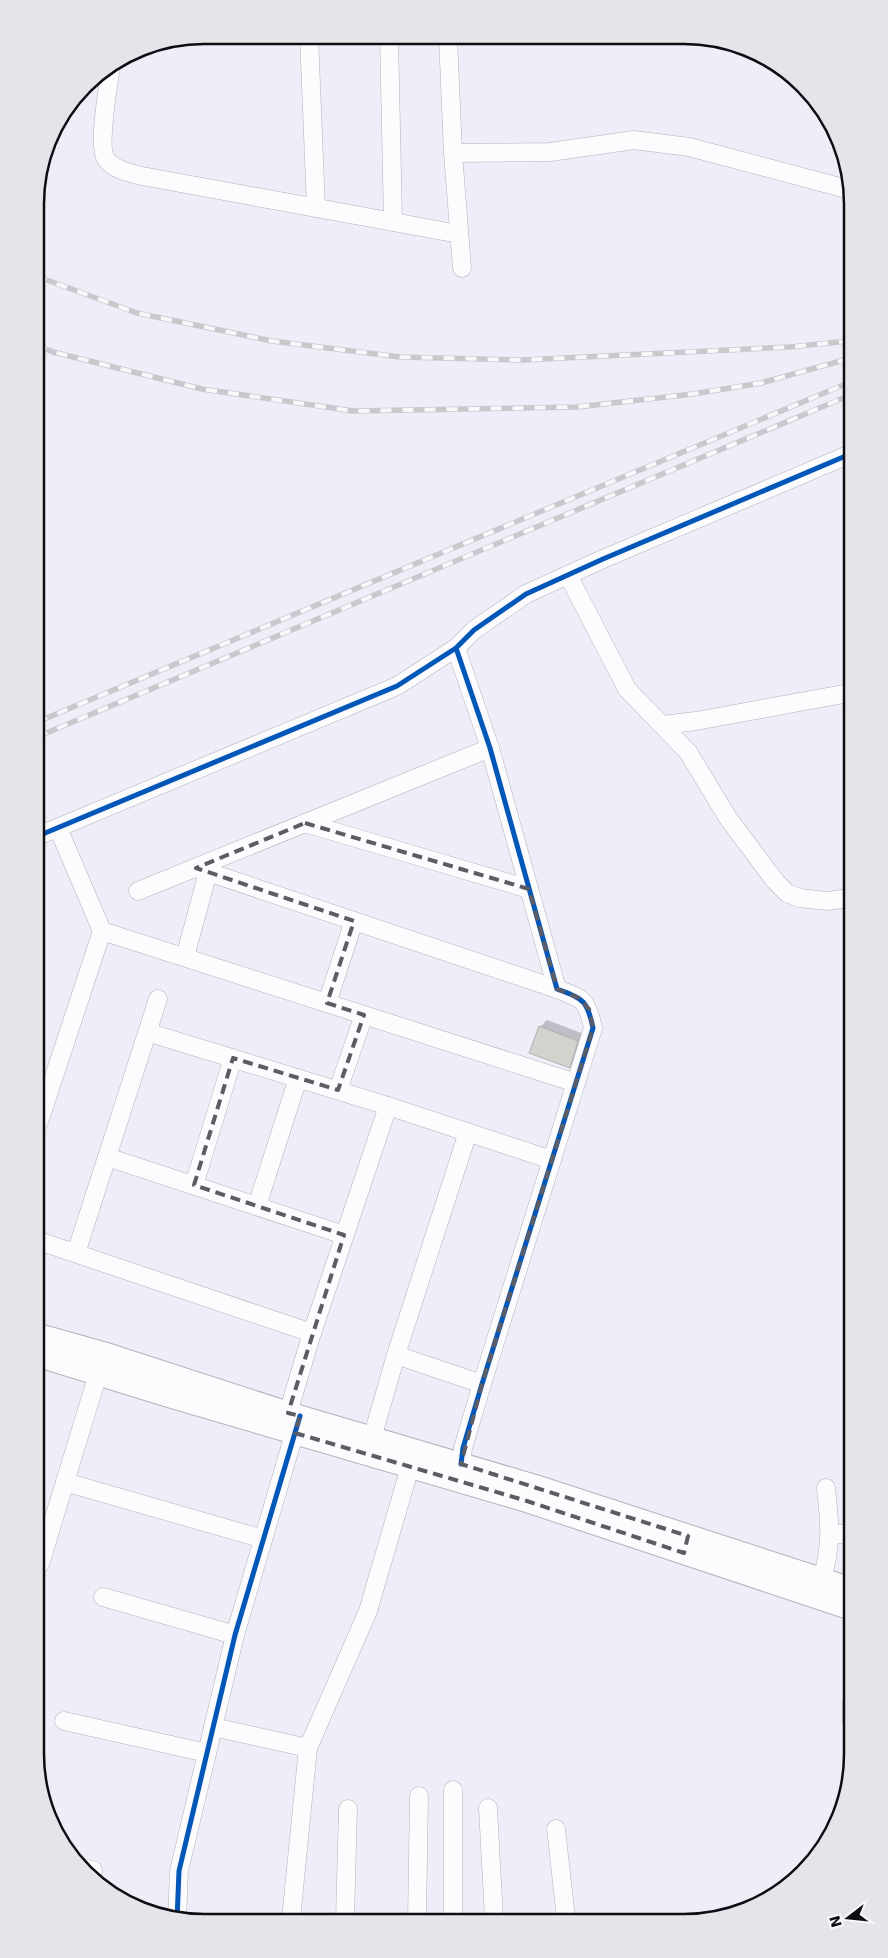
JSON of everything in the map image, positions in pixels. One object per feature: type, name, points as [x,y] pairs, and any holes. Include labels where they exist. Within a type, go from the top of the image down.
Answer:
[{"type":"main road","points":[[44,1336],[103,1353],[294,1421],[410,1467],[686,1545],[844,1587]]},
{"type":"main road","points":[[44,1358],[98,1374],[372,1438],[535,1486],[844,1607]]},
{"type":"street","points":[[309,44],[316,208]]},
{"type":"street","points":[[389,44],[393,222]]},
{"type":"street","points":[[448,44],[453,153],[462,268]]},
{"type":"street","points":[[110,74],[102,144],[106,159],[121,170],[142,176],[459,234]]},
{"type":"street","points":[[453,153],[550,152],[634,140],[689,148],[843,188]]},
{"type":"street","points":[[44,834],[397,686],[456,648],[474,630],[526,594],[844,457]]},
{"type":"street","points":[[568,575],[627,689],[688,752],[728,818],[775,881],[787,893],[800,898],[827,901],[844,899]]},
{"type":"street","points":[[456,648],[490,748],[556,988]]},
{"type":"street","points":[[663,725],[696,721],[844,694]]},
{"type":"street","points":[[138,891],[202,870],[305,823],[490,748]]},
{"type":"street","points":[[305,823],[529,889]]},
{"type":"street","points":[[44,1088],[102,931],[58,828]]},
{"type":"street","points":[[202,870],[556,988],[579,998],[589,1008],[593,1028],[482,1384],[463,1448],[461,1464]]},
{"type":"street","points":[[186,958],[202,870]]},
{"type":"street","points":[[327,1003],[354,921]]},
{"type":"street","points":[[102,931],[576,1083]]},
{"type":"street","points":[[76,1253],[158,999]]},
{"type":"street","points":[[338,1090],[364,1014]]},
{"type":"street","points":[[147,1032],[338,1090],[552,1160]]},
{"type":"street","points":[[194,1185],[234,1058]]},
{"type":"street","points":[[257,1206],[298,1078]]},
{"type":"street","points":[[177,1912],[179,1871],[235,1635],[294,1421],[312,1333],[388,1106]]},
{"type":"street","points":[[372,1438],[396,1355],[468,1132]]},
{"type":"street","points":[[107,1157],[344,1235]]},
{"type":"street","points":[[44,1242],[312,1333]]},
{"type":"street","points":[[396,1355],[482,1384]]},
{"type":"street","points":[[44,1551],[98,1374]]},
{"type":"street","points":[[291,1914],[308,1748],[368,1611],[410,1467]]},
{"type":"street","points":[[65,1482],[263,1539]]},
{"type":"street","points":[[822,1580],[829,1555],[831,1534],[826,1488]]},
{"type":"street","points":[[831,1534],[844,1534]]},
{"type":"street","points":[[103,1597],[235,1635]]},
{"type":"street","points":[[64,1721],[207,1753]]},
{"type":"street","points":[[213,1727],[308,1748]]},
{"type":"street","points":[[453,1790],[453,1914]]},
{"type":"street","points":[[417,1914],[418,1796]]},
{"type":"street","points":[[488,1808],[494,1914]]},
{"type":"street","points":[[345,1914],[348,1809]]},
{"type":"street","points":[[556,1829],[566,1914]]},
{"type":"highlighted area","points":[[305,823],[529,889],[557,989],[579,998],[589,1009],[593,1028],[482,1384],[461,1464],[688,1536],[684,1553],[527,1501],[295,1433],[300,1416],[288,1413],[344,1235],[194,1185],[233,1058],[338,1090],[364,1015],[327,1003],[354,921],[196,868]]},
{"type":"building","points":[[539,1026],[578,1041],[570,1068],[529,1053]]},
{"type":"railway","points":[[44,279],[137,313],[272,341],[400,357],[523,360],[790,347],[844,341]]},
{"type":"railway","points":[[44,348],[202,389],[353,411],[577,407],[693,394],[761,383],[844,360]]},
{"type":"railway","points":[[44,719],[844,385]]},
{"type":"railway","points":[[44,734],[844,398]]},
{"type":"cycle path","points":[[44,833],[397,686],[456,648],[474,630],[526,594],[603,559],[844,457]]},
{"type":"cycle path","points":[[456,648],[490,748],[557,989],[573,995],[582,1001],[586,1006],[593,1028],[482,1384],[463,1448],[461,1464]]},
{"type":"cycle path","points":[[177,1912],[179,1871],[235,1635],[300,1416]]}]
